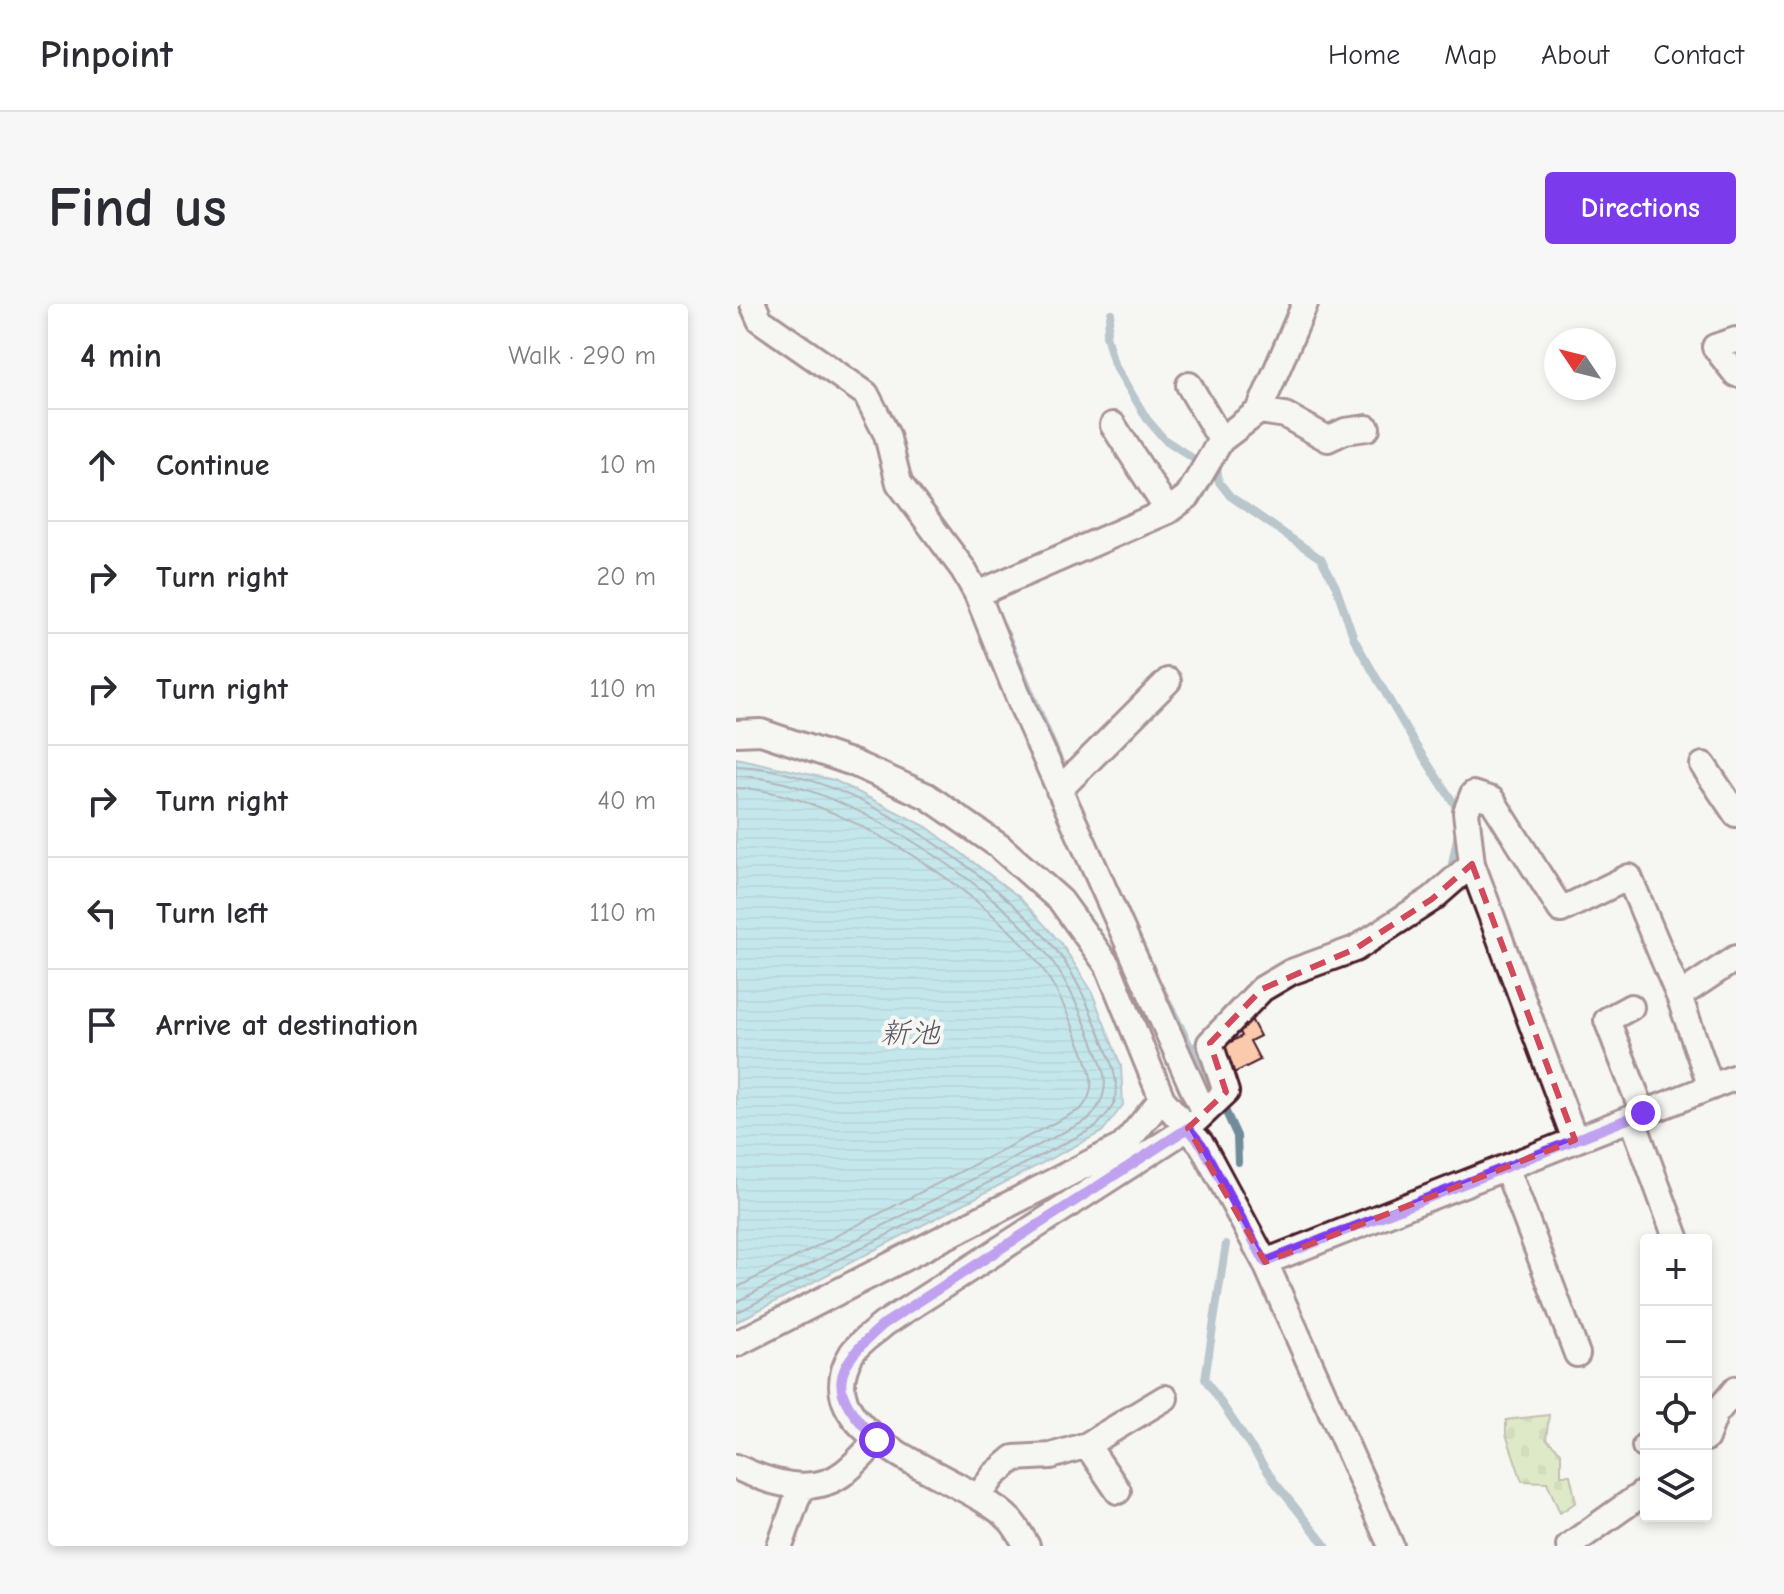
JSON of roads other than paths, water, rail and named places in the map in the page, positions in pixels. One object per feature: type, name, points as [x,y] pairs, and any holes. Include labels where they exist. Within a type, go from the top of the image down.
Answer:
[{"type":"street","points":[[753,304],[760,320],[866,394],[887,435],[899,483],[963,569],[977,594],[1196,1120],[1202,1145],[1265,1262],[1391,1546]]},
{"type":"street","points":[[977,594],[1168,511],[1188,496],[1221,440],[1259,411],[1305,304]]},
{"type":"street","points":[[1736,340],[1715,347],[1736,374]]},
{"type":"street","points":[[1189,385],[1221,440]]},
{"type":"street","points":[[1259,411],[1285,415],[1328,439],[1345,431],[1367,428]]},
{"type":"street","points":[[1113,425],[1168,511]]},
{"type":"street","points":[[1059,790],[1168,681]]},
{"type":"street","points":[[736,733],[761,732],[853,763],[927,796],[999,846],[1061,901],[1108,966],[1162,1099],[1196,1120]]},
{"type":"street","points":[[1703,765],[1736,814]]},
{"type":"street","points":[[1575,1140],[1472,864],[1466,812],[1473,794],[1492,800],[1561,910],[1629,877],[1679,996],[1711,1087]]},
{"type":"street","points":[[1027,1546],[1010,1520],[978,1497],[877,1440],[847,1411],[841,1380],[853,1351],[884,1324],[1196,1120],[1226,1092],[1210,1043],[1262,989],[1291,972],[1355,949],[1432,899],[1472,864]]},
{"type":"street","points":[[1679,996],[1736,958]]},
{"type":"street","points":[[1631,1007],[1607,1020],[1675,1234]]},
{"type":"street","points":[[1265,1262],[1736,1077]]},
{"type":"street","points":[[736,1344],[1123,1146],[1162,1099]]},
{"type":"street","points":[[1507,1169],[1577,1354]]},
{"type":"street","points":[[1712,1414],[1736,1389]]},
{"type":"street","points":[[978,1497],[994,1475],[1014,1458],[1051,1456],[1087,1445],[1165,1398]]},
{"type":"street","points":[[736,1467],[762,1479],[801,1487],[843,1475],[877,1440]]},
{"type":"street","points":[[1087,1445],[1118,1491]]},
{"type":"street","points":[[780,1546],[801,1487]]},
{"type":"street","points":[[1569,1546],[1640,1495]]},
{"type":"water","name":"新池","points":[[736,758],[834,780],[927,827],[1019,897],[1061,943],[1091,990],[1121,1066],[1123,1105],[1102,1132],[736,1322]]},
{"type":"waterway","points":[[1111,313],[1106,335],[1114,364],[1147,419],[1164,439],[1197,461]]},
{"type":"waterway","points":[[1217,468],[1219,482],[1230,496],[1321,559],[1336,587],[1354,639],[1415,744],[1459,811]]},
{"type":"waterway","points":[[1006,634],[1060,762]]},
{"type":"waterway","points":[[1450,874],[1458,833]]},
{"type":"waterway","points":[[1162,990],[1212,1090]]},
{"type":"waterway","points":[[1193,1049],[1206,1036]]},
{"type":"waterway","points":[[1226,1112],[1237,1136],[1238,1162]]},
{"type":"waterway","points":[[1226,1244],[1205,1379],[1274,1481],[1326,1546]]}]
